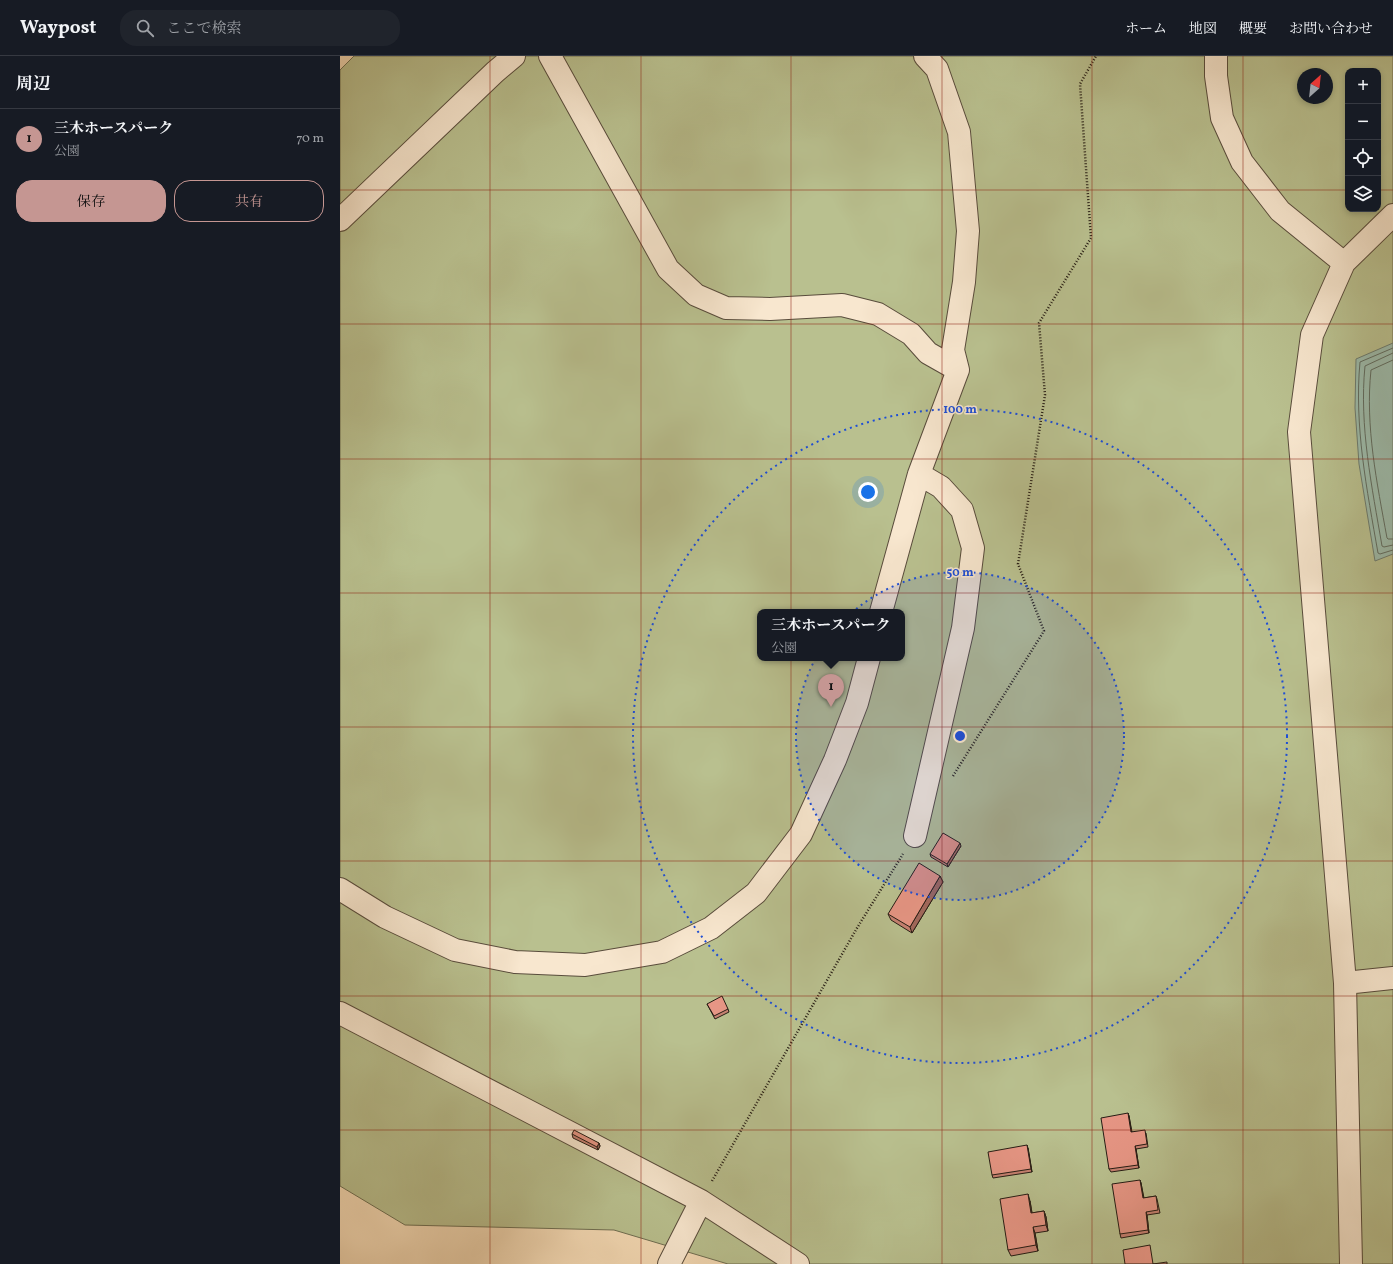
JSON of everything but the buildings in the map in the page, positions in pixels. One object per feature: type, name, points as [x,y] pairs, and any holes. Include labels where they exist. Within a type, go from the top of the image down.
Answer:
[{"type":"street","points":[[340,220],[495,72],[514,56]]},
{"type":"street","points":[[550,56],[668,269],[696,295],[726,308],[770,309],[842,305],[878,314],[911,334],[928,353],[958,370]]},
{"type":"street","points":[[882,609],[919,474],[958,370],[952,350],[964,282],[968,231],[959,132],[937,69],[925,56]]},
{"type":"street","points":[[1216,56],[1216,76],[1222,118],[1242,162],[1280,211],[1344,264]]},
{"type":"street","points":[[1351,1264],[1344,983],[1298,432],[1312,335],[1344,264],[1393,215]]},
{"type":"street","points":[[915,836],[963,628],[973,548],[962,510],[941,487],[919,474]]},
{"type":"street","points":[[340,889],[385,917],[455,950],[514,962],[585,965],[662,952],[711,928],[756,892],[801,834],[840,746],[857,703],[868,661]]},
{"type":"street","points":[[1344,983],[1393,978]]},
{"type":"street","points":[[340,1013],[701,1201],[798,1264]]},
{"type":"street","points":[[669,1264],[701,1201]]},
{"type":"green space","points":[[354,56],[1393,56],[1393,1264],[728,1264],[614,1230],[405,1225],[340,1186],[340,70]]},
{"type":"water","points":[[1393,343],[1393,554],[1375,561],[1359,464],[1355,408],[1356,359]]},
{"type":"place","name":"三木ホースパーク","points":[[831,707]]}]
